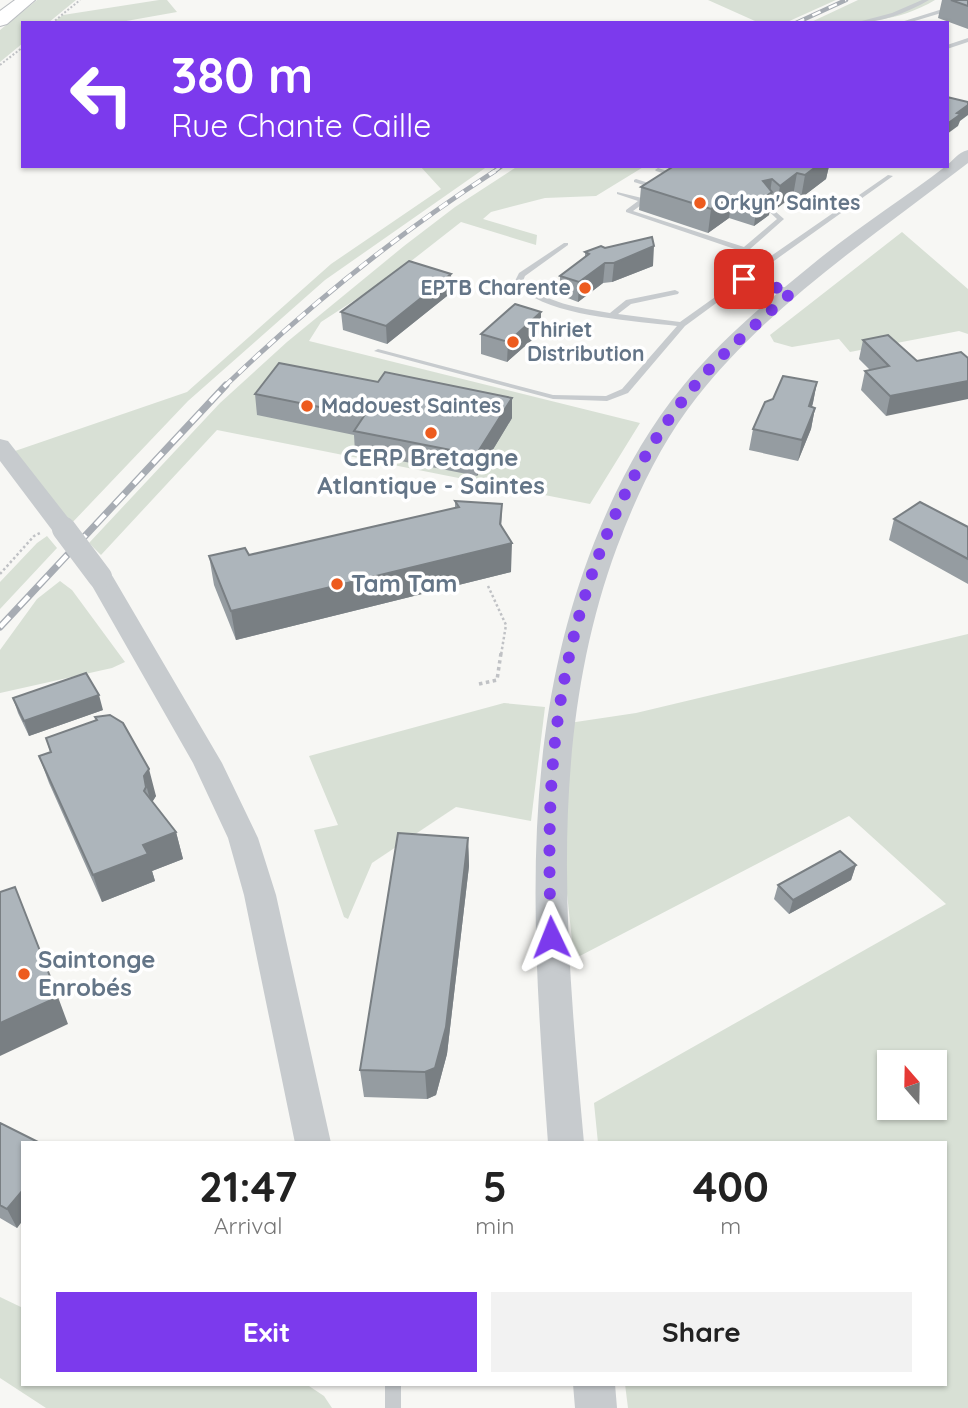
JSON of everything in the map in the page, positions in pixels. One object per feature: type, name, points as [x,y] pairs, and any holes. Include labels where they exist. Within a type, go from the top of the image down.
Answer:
[{"type":"highway","points":[[0,7],[10,0]]},
{"type":"highway","points":[[0,20],[26,0]]},
{"type":"street","points":[[566,1141],[552,965],[549,855],[554,751],[565,678],[582,607],[601,552],[627,494],[667,423],[702,377],[792,292],[968,155]]},
{"type":"street","points":[[0,446],[100,577],[207,763],[243,838],[260,895],[313,1141]]},
{"type":"street","points":[[550,1141],[561,1078]]},
{"type":"street","points":[[594,1386],[596,1408]]},
{"type":"lane","points":[[865,21],[894,14],[926,0]]},
{"type":"lane","points":[[908,21],[968,3]]},
{"type":"lane","points":[[949,46],[968,40]]},
{"type":"lane","points":[[657,170],[682,177],[628,211],[772,259]]},
{"type":"lane","points":[[378,351],[553,397],[607,399],[625,391],[682,324],[890,176]]},
{"type":"lane","points":[[636,181],[662,189]]},
{"type":"lane","points":[[619,193],[643,201]]},
{"type":"lane","points":[[745,250],[781,219],[765,205]]},
{"type":"lane","points":[[566,244],[522,275],[519,281],[522,287],[542,299],[613,314],[682,324]]},
{"type":"lane","points":[[744,279],[792,292]]},
{"type":"lane","points":[[613,314],[629,302],[675,292]]},
{"type":"lane","points":[[393,1386],[393,1408]]},
{"type":"path","points":[[54,21],[80,0]]},
{"type":"path","points":[[0,65],[21,49]]},
{"type":"path","points":[[0,574],[34,536],[62,525]]},
{"type":"path","points":[[479,684],[497,680],[506,625],[488,586]]},
{"type":"shaded area","points":[[37,0],[76,0],[50,21],[21,21],[21,45],[0,62],[0,30]]},
{"type":"shaded area","points":[[159,0],[167,0],[177,12],[126,21],[55,21],[63,15]]},
{"type":"shaded area","points":[[708,0],[836,0],[789,21],[755,21]]},
{"type":"shaded area","points":[[858,0],[935,0],[890,18],[813,21]]},
{"type":"shaded area","points":[[422,168],[485,168],[325,280],[188,401],[70,525],[15,451],[187,392],[331,264],[441,189]]},
{"type":"shaded area","points":[[515,168],[642,168],[596,196],[545,198],[491,212],[483,219],[537,235],[536,245],[461,222],[392,276],[321,322],[309,341],[640,423],[590,504],[217,430],[101,555],[89,543],[220,403],[287,342],[455,207]]},
{"type":"shaded area","points":[[902,232],[968,289],[968,334],[959,331],[850,352],[839,339],[792,347],[774,342],[770,335]]},
{"type":"shaded area","points":[[47,536],[57,548],[0,609],[0,582]]},
{"type":"shaded area","points":[[60,581],[72,590],[125,662],[112,668],[0,693],[0,650],[37,599]]},
{"type":"shaded area","points":[[968,634],[968,1408],[628,1408],[625,1386],[947,1386],[947,1141],[598,1141],[594,1103],[946,904],[849,816],[574,959],[565,875],[569,723],[636,713]]},
{"type":"shaded area","points":[[504,703],[545,707],[531,821],[456,807],[372,863],[348,919],[344,917],[314,830],[338,825],[309,756]]},
{"type":"shaded area","points":[[0,1297],[21,1307],[21,1386],[309,1386],[324,1396],[332,1408],[46,1408],[0,1378]]},
{"type":"building","points":[[951,0],[968,0],[968,6]]},
{"type":"building","points":[[949,97],[968,102],[968,105],[957,113],[961,114],[949,123]]},
{"type":"building","points":[[671,168],[814,168],[805,175],[797,173],[780,186],[772,179],[763,181],[772,192],[757,203],[732,195],[711,209],[641,187]]},
{"type":"building","points":[[652,237],[654,246],[614,263],[605,263],[579,282],[560,276],[589,254],[585,252],[601,246],[605,248]]},
{"type":"building","points":[[409,261],[451,274],[386,326],[341,312]]},
{"type":"building","points":[[515,304],[541,312],[508,342],[481,334]]},
{"type":"building","points":[[888,335],[917,361],[961,352],[968,358],[968,381],[890,396],[865,371],[889,366],[863,340]]},
{"type":"building","points":[[279,363],[378,382],[385,372],[512,398],[476,455],[354,431],[364,416],[255,394]]},
{"type":"building","points":[[783,376],[817,382],[809,406],[815,408],[802,440],[753,429],[765,402],[773,399]]},
{"type":"building","points":[[455,501],[502,504],[500,524],[512,543],[231,611],[209,556],[245,548],[249,555],[459,507]]},
{"type":"building","points":[[920,502],[968,527],[968,559],[894,519]]},
{"type":"building","points":[[86,673],[99,695],[24,721],[13,698]]},
{"type":"building","points":[[110,715],[123,723],[149,769],[144,776],[144,791],[176,832],[143,845],[148,854],[93,875],[39,756],[51,752],[46,738],[97,720],[95,717]]},
{"type":"building","points":[[398,833],[468,838],[446,1027],[435,1068],[425,1072],[360,1070]]},
{"type":"building","points":[[840,851],[856,865],[793,900],[778,885]]},
{"type":"building","name":"Saintonge Enrobés","points":[[15,887],[58,997],[0,1023],[0,892]]},
{"type":"building","points":[[0,1123],[36,1141],[21,1141],[21,1192],[7,1209],[0,1205]]},
{"type":"railway","points":[[800,21],[846,0]]},
{"type":"railway","points":[[492,173],[499,168]]},
{"type":"railway","points":[[225,386],[354,272],[492,173]]},
{"type":"railway","points":[[0,627],[225,386]]},
{"type":"place","name":"Orkyn' Saintes","points":[[700,203]]},
{"type":"place","name":"EPTB Charente","points":[[585,288]]},
{"type":"place","name":"Thiriet Distribution","points":[[513,342]]},
{"type":"place","name":"Madouest Saintes","points":[[307,406]]},
{"type":"place","name":"CERP Bretagne Atlantique - Saintes","points":[[431,433]]},
{"type":"place","name":"Tam Tam","points":[[337,584]]},
{"type":"place","name":"Saintonge Enrobés","points":[[24,974]]},
{"type":"route","points":[[551,937],[549,855],[554,751],[565,678],[582,607],[601,552],[627,494],[667,423],[702,377],[738,340],[792,292],[744,279]]}]
